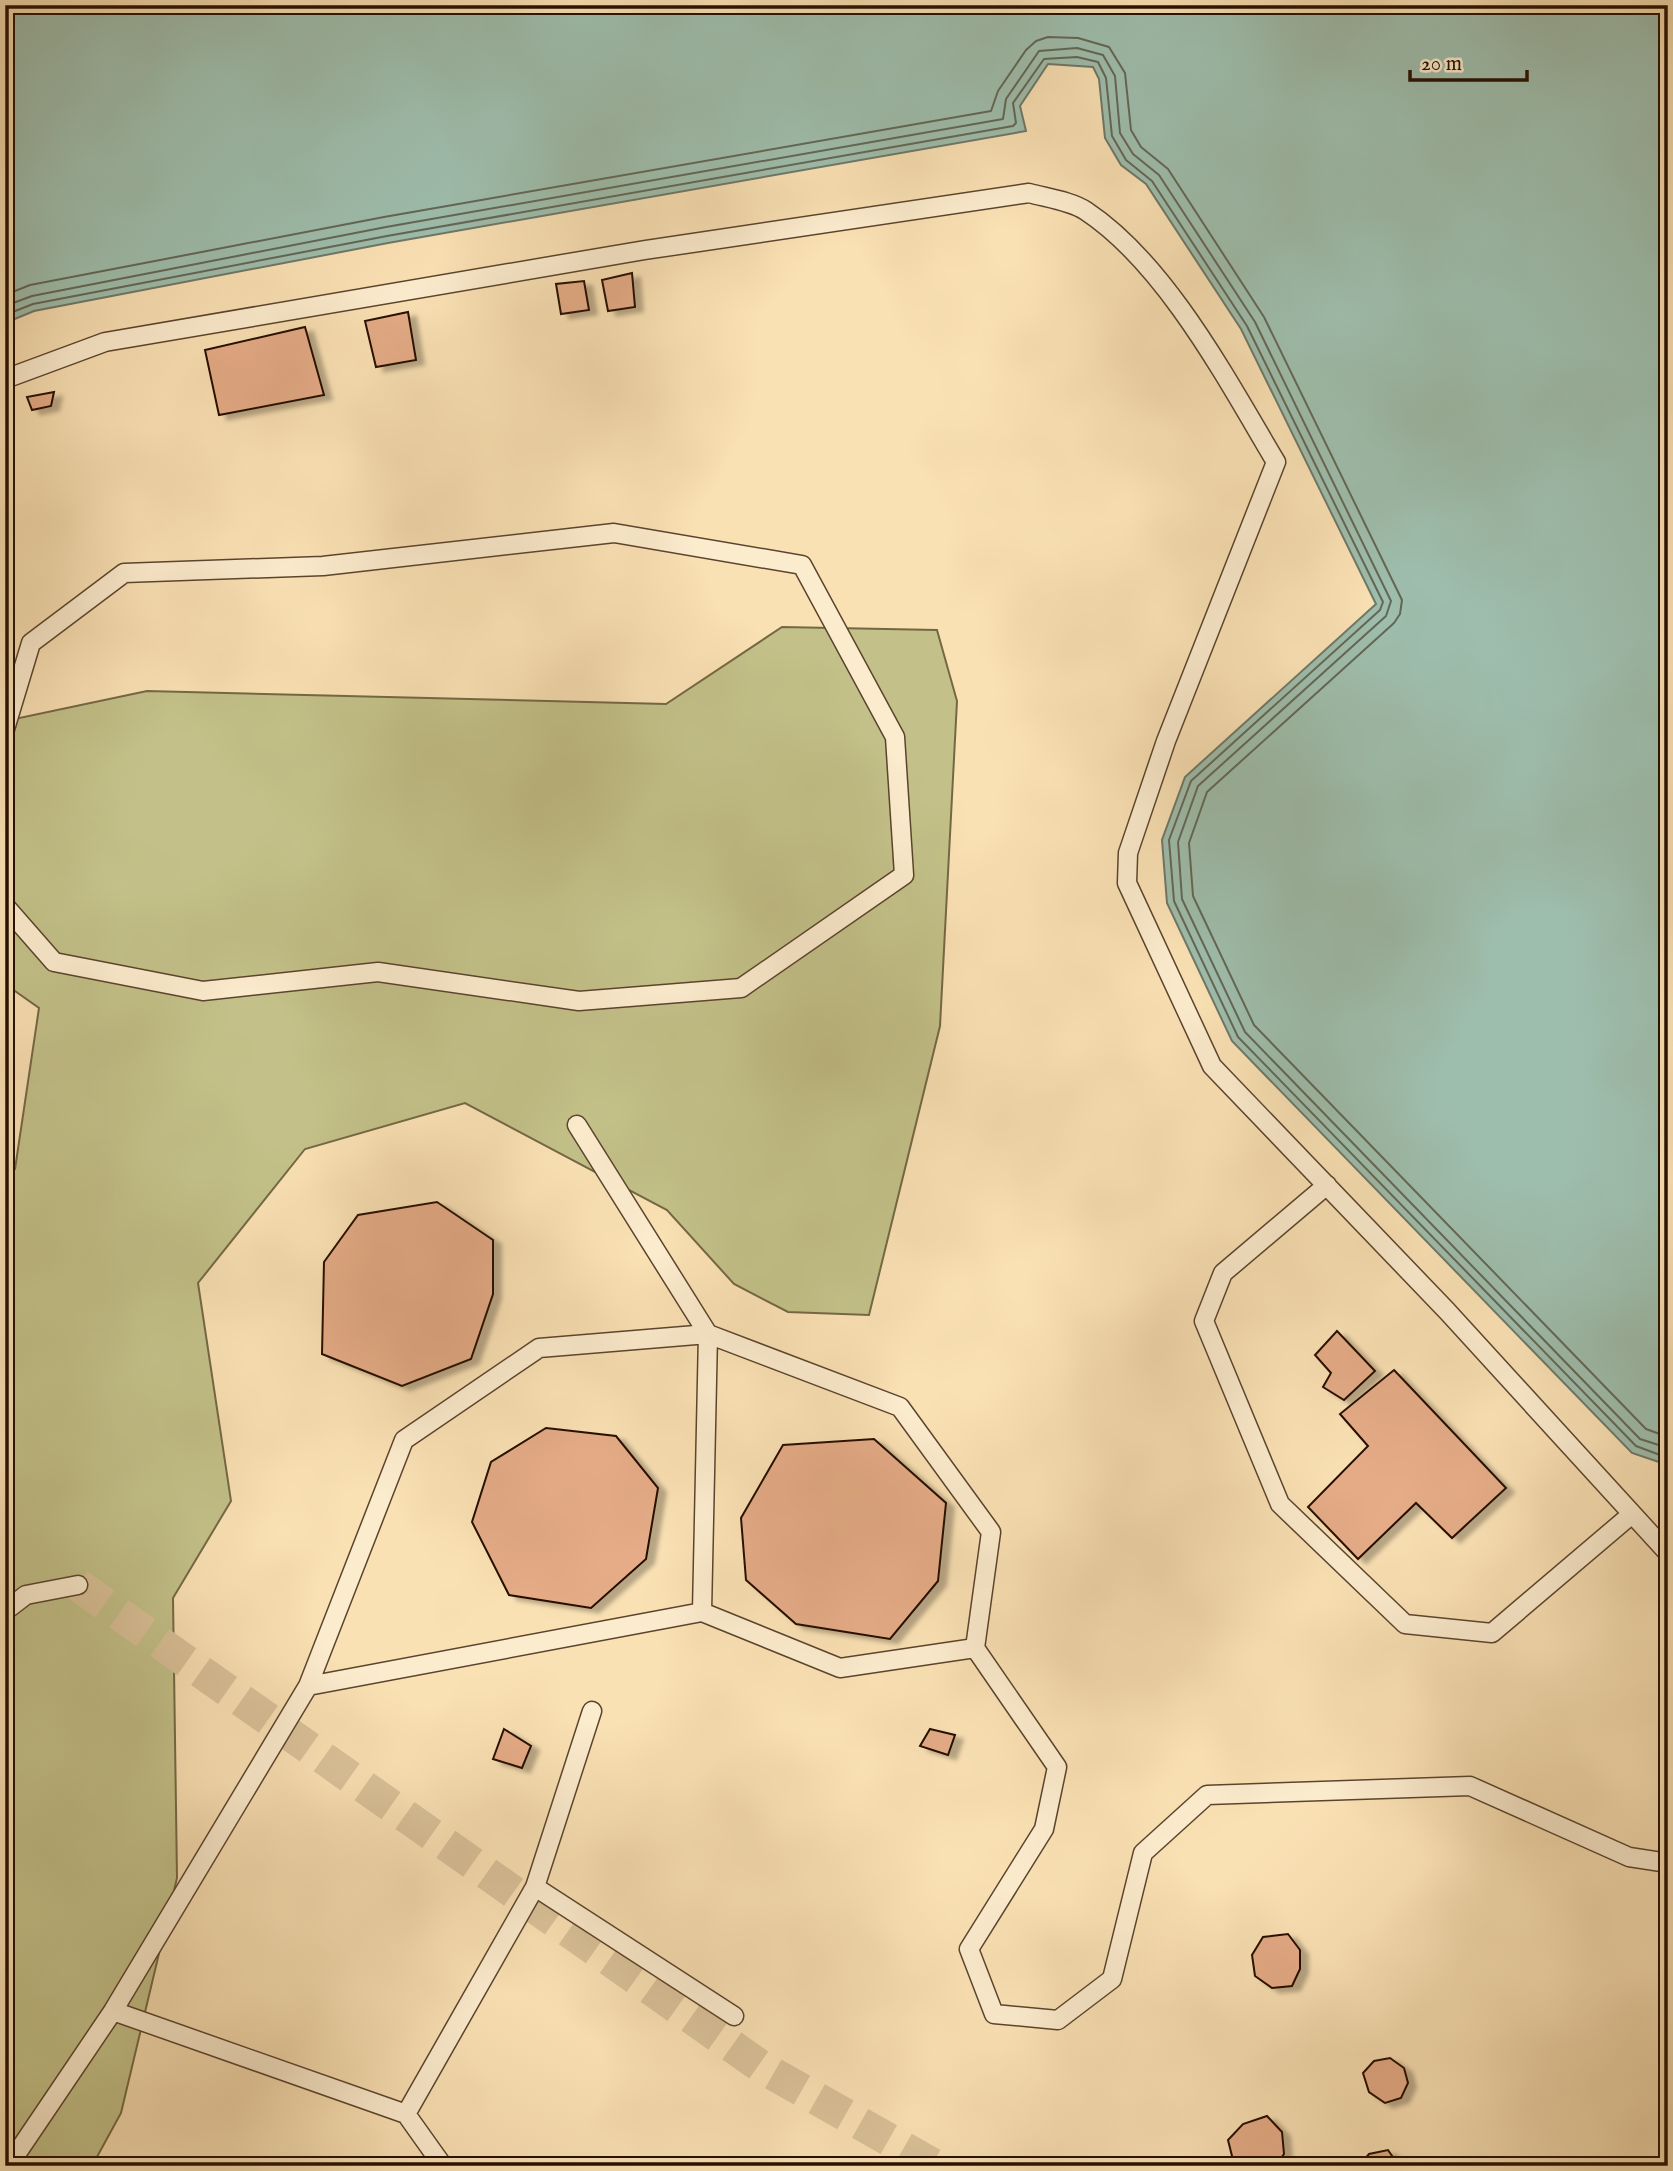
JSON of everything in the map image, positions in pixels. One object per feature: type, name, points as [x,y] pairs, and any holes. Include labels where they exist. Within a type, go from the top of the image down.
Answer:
[{"type":"lane","points":[[5,379],[105,342],[645,250],[1029,193],[1084,209],[1125,243],[1196,328],[1276,461],[1166,741],[1128,852],[1127,883],[1212,1066],[1447,1311],[1668,1553]]},
{"type":"lane","points":[[5,729],[31,643],[124,573],[323,566],[614,533],[802,565],[895,737],[904,875],[741,988],[579,1001],[378,972],[203,990],[54,962],[5,906]]},
{"type":"lane","points":[[577,1125],[708,1334],[702,1612]]},
{"type":"lane","points":[[1327,1185],[1223,1273],[1204,1321],[1280,1504],[1405,1624],[1492,1633],[1632,1514]]},
{"type":"lane","points":[[12,2166],[13,2159],[113,2011],[308,1686],[404,1440],[539,1348],[708,1334],[900,1407],[991,1532],[975,1648],[1057,1767],[1044,1829],[968,1949],[994,2014],[1058,2021],[1112,1979],[1143,1853],[1207,1796],[1470,1786],[1629,1857],[1668,1863]]},
{"type":"lane","points":[[5,1611],[26,1595],[78,1585]]},
{"type":"lane","points":[[308,1686],[702,1612],[840,1668],[975,1648]]},
{"type":"lane","points":[[406,2114],[535,1886],[592,1711]]},
{"type":"lane","points":[[535,1886],[734,2016]]},
{"type":"lane","points":[[113,2011],[406,2114],[443,2166]]},
{"type":"shaded area","points":[[782,627],[937,630],[957,701],[940,1026],[869,1315],[788,1312],[734,1284],[667,1210],[465,1103],[305,1149],[198,1283],[231,1501],[173,1598],[177,1878],[121,2113],[92,2166],[5,2166],[5,1170],[15,1169],[39,1008],[5,984],[5,721],[147,691],[666,704]]},
{"type":"water","points":[[5,5],[1668,5],[1668,1465],[1632,1453],[1232,1041],[1167,903],[1162,840],[1185,777],[1376,604],[1241,329],[1146,184],[1121,165],[1105,138],[1099,79],[1093,67],[1048,64],[1020,106],[1026,131],[388,243],[34,311],[5,323]]},
{"type":"building","points":[[632,273],[635,307],[608,311],[602,280]]},
{"type":"building","points":[[584,281],[589,310],[561,314],[556,284]]},
{"type":"building","points":[[408,312],[416,360],[376,367],[365,321]]},
{"type":"building","points":[[305,327],[324,395],[219,415],[205,350]]},
{"type":"building","points":[[54,392],[51,406],[32,410],[27,397]]},
{"type":"building","points":[[437,1202],[493,1240],[493,1294],[471,1359],[402,1386],[322,1354],[324,1262],[358,1215]]},
{"type":"building","points":[[1337,1331],[1375,1371],[1344,1400],[1323,1387],[1331,1373],[1315,1355]]},
{"type":"building","points":[[1394,1370],[1506,1488],[1452,1538],[1416,1503],[1358,1559],[1308,1507],[1368,1446],[1340,1414]]},
{"type":"building","points":[[546,1428],[616,1436],[658,1488],[646,1559],[591,1608],[509,1595],[472,1522],[491,1462]]},
{"type":"building","points":[[874,1439],[946,1503],[938,1581],[890,1639],[796,1624],[746,1580],[741,1518],[783,1445]]},
{"type":"building","points":[[504,1729],[531,1746],[522,1768],[493,1759]]},
{"type":"building","points":[[930,1729],[955,1735],[948,1755],[920,1746]]},
{"type":"building","points":[[1288,1934],[1300,1950],[1300,1969],[1292,1986],[1272,1988],[1255,1976],[1252,1955],[1263,1937]]},
{"type":"building","points":[[1390,2058],[1404,2068],[1408,2083],[1401,2098],[1385,2103],[1369,2092],[1363,2073],[1374,2061]]},
{"type":"building","points":[[1267,2116],[1282,2132],[1284,2154],[1275,2166],[1238,2166],[1233,2160],[1228,2140],[1243,2124]]},
{"type":"building","points":[[1388,2150],[1399,2166],[1359,2166],[1369,2154]]},
{"type":"tunnel","points":[[78,1585],[763,2068],[935,2166]]}]
